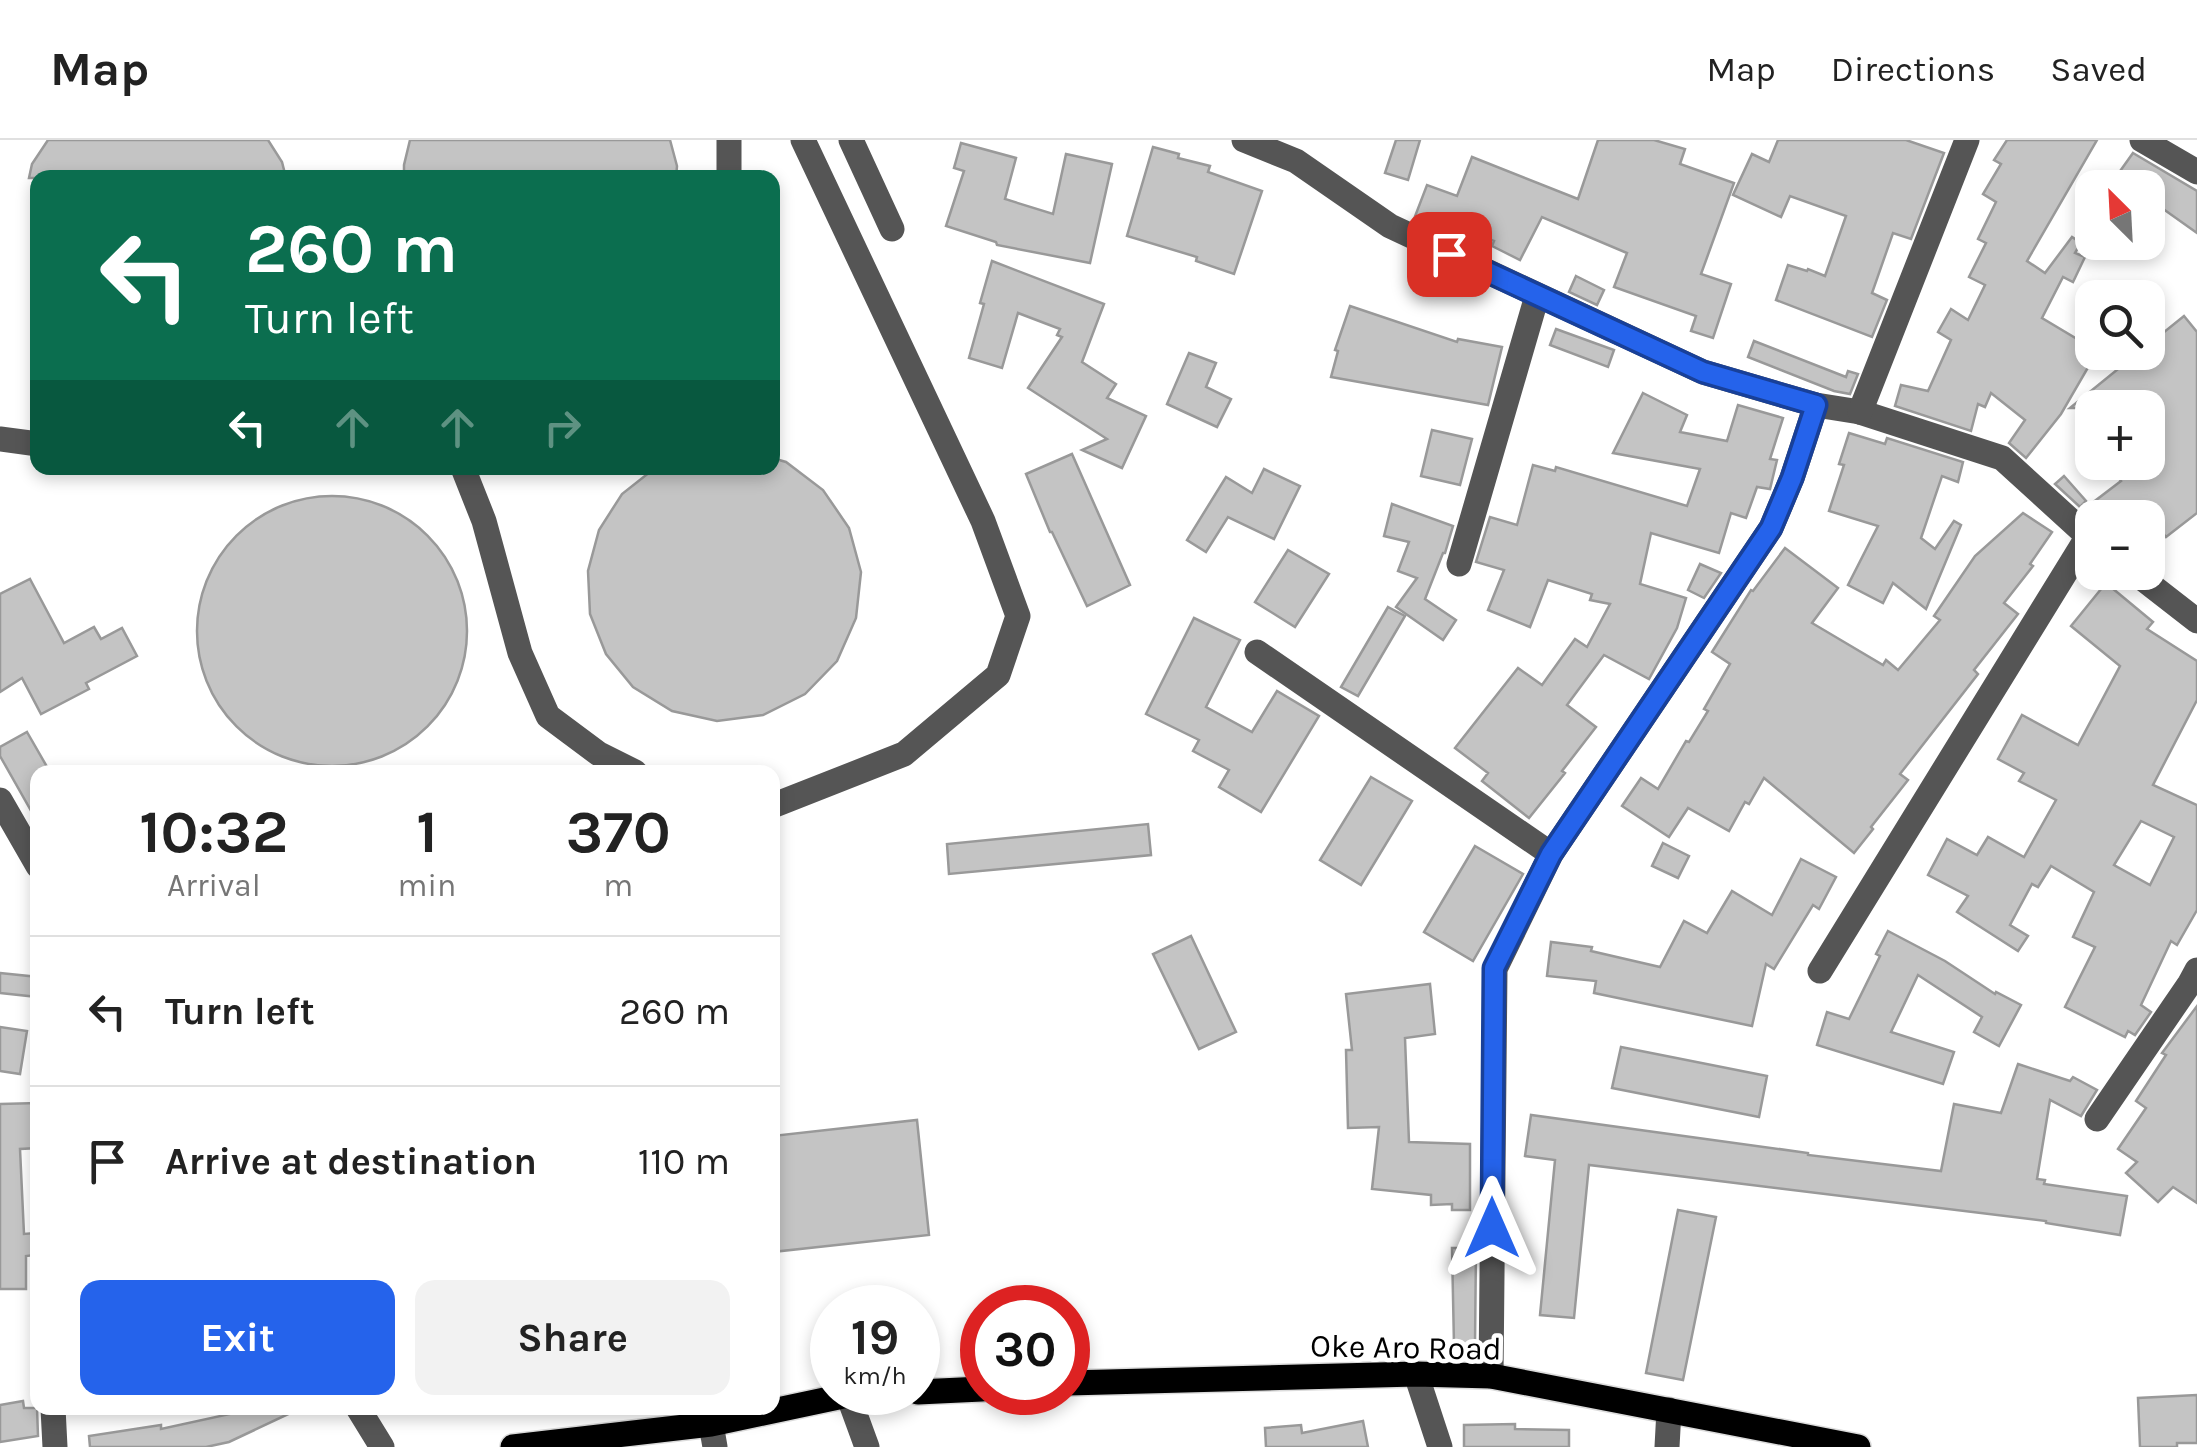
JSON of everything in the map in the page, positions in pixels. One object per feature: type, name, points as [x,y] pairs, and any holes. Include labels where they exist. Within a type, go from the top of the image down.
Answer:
[{"type":"main road","name":"Oke Aro Road","points":[[1090,1382],[1416,1374],[1492,1376],[1858,1447]]},
{"type":"main road","points":[[513,1447],[713,1435],[810,1406]]},
{"type":"street","points":[[729,140],[729,170]]},
{"type":"street","points":[[780,803],[904,754],[998,675],[1018,616],[983,521],[804,140]]},
{"type":"street","points":[[851,140],[892,228]]},
{"type":"street","points":[[1244,140],[1296,161],[1390,226],[1703,372],[1816,405],[1860,412],[2002,458],[2075,524]]},
{"type":"street","points":[[1860,412],[1967,140]]},
{"type":"street","points":[[2142,140],[2197,172]]},
{"type":"street","points":[[1459,564],[1537,296]]},
{"type":"street","points":[[1492,1376],[1494,968],[1551,854],[1771,528],[1816,405]]},
{"type":"street","points":[[0,439],[30,443]]},
{"type":"street","points":[[466,475],[484,521],[520,653],[548,716],[599,754],[621,765]]},
{"type":"street","points":[[1820,971],[2075,562]]},
{"type":"street","points":[[2157,590],[2197,621]]},
{"type":"street","points":[[1257,652],[1551,854]]},
{"type":"street","points":[[0,800],[30,852]]},
{"type":"street","points":[[2097,1118],[2195,980]]},
{"type":"street","points":[[1416,1374],[1440,1447]]},
{"type":"street","points":[[1667,1447],[1669,1410]]},
{"type":"street","points":[[53,1415],[55,1447]]},
{"type":"street","points":[[362,1415],[382,1447]]},
{"type":"street","points":[[855,1415],[867,1447]]},
{"type":"building","points":[[48,140],[268,140],[284,170],[31,170]]},
{"type":"building","points":[[410,140],[670,140],[677,166],[677,170],[404,170]]},
{"type":"building","points":[[1396,140],[1420,140],[1408,180],[1385,173]]},
{"type":"building","points":[[1598,140],[1654,140],[1685,149],[1680,164],[1734,183],[1701,274],[1731,284],[1713,338],[1691,331],[1696,316],[1614,287],[1627,253],[1542,217],[1520,260],[1492,246],[1494,241],[1439,220],[1436,228],[1414,219],[1427,185],[1457,196],[1472,157],[1578,199]]},
{"type":"building","points":[[1778,140],[1906,140],[1944,153],[1911,239],[1893,233],[1872,293],[1887,300],[1872,337],[1776,300],[1788,265],[1825,276],[1846,216],[1790,196],[1781,217],[1733,195],[1752,154],[1769,162]]},
{"type":"building","points":[[2007,140],[2097,140],[2080,170],[2075,170],[2075,178],[2027,261],[2045,273],[2072,237],[2075,239],[2075,260],[2084,260],[2073,282],[2063,277],[2042,318],[2075,338],[2075,370],[2087,370],[2061,414],[2026,458],[2009,443],[2025,420],[1991,393],[1985,407],[1978,404],[1971,431],[1895,406],[1901,385],[1928,391],[1951,340],[1938,332],[1951,309],[1968,320],[1985,285],[1969,277],[1986,243],[1978,239],[1996,202],[1983,194],[2001,164],[1994,160]]},
{"type":"building","points":[[961,143],[1016,158],[1005,199],[1053,214],[1066,154],[1112,164],[1090,263],[997,245],[946,226],[964,171],[954,168]]},
{"type":"building","points":[[1153,147],[1210,166],[1208,172],[1262,191],[1234,274],[1196,261],[1197,257],[1127,236]]},
{"type":"building","points":[[2133,153],[2162,170],[2121,170]]},
{"type":"building","points":[[2165,172],[2197,191],[2197,233],[2165,210]]},
{"type":"building","points":[[992,261],[1104,304],[1082,362],[1116,384],[1107,398],[1146,416],[1122,468],[1082,450],[1107,439],[1028,388],[1062,337],[1057,335],[1060,329],[1018,313],[1002,368],[969,358]]},
{"type":"building","points":[[1576,276],[1604,290],[1597,305],[1569,292]]},
{"type":"building","points":[[1350,306],[1457,342],[1458,339],[1502,347],[1488,405],[1331,377],[1338,351],[1335,350]]},
{"type":"building","points":[[2184,316],[2197,332],[2197,513],[2166,537],[2165,500],[2096,500],[2120,480],[2165,480],[2165,390],[2092,390],[2117,370],[2165,370],[2165,331]]},
{"type":"building","points":[[1556,329],[1614,350],[1608,367],[1550,345]]},
{"type":"building","points":[[1754,341],[1846,377],[1848,371],[1858,374],[1850,394],[1748,357]]},
{"type":"building","points":[[1189,353],[1216,363],[1206,387],[1231,399],[1217,427],[1167,404]]},
{"type":"building","points":[[1643,393],[1687,415],[1680,432],[1727,441],[1738,405],[1783,418],[1770,459],[1777,460],[1770,489],[1757,487],[1746,518],[1731,513],[1719,553],[1651,533],[1640,584],[1686,598],[1677,628],[1649,679],[1604,655],[1567,705],[1596,727],[1529,818],[1482,781],[1488,773],[1455,748],[1518,668],[1542,685],[1575,639],[1587,647],[1610,604],[1590,600],[1592,594],[1548,580],[1530,627],[1488,610],[1504,570],[1476,562],[1490,517],[1517,525],[1533,465],[1555,471],[1556,467],[1687,506],[1700,469],[1613,453]]},
{"type":"building","points":[[1432,430],[1472,439],[1460,485],[1421,476]]},
{"type":"building","points":[[1849,433],[1885,444],[1887,438],[1963,462],[1958,482],[1942,476],[1921,538],[1935,549],[1954,521],[1961,525],[1926,609],[1893,583],[1883,603],[1848,585],[1878,526],[1829,511],[1844,465],[1839,464]]},
{"type":"building","points":[[1072,454],[1130,585],[1087,606],[1026,474]]},
{"type":"building","points":[[780,460],[823,490],[849,528],[861,572],[856,618],[837,661],[805,694],[763,715],[717,721],[672,711],[633,687],[606,654],[590,614],[588,571],[599,530],[622,494],[646,475],[780,475]]},
{"type":"building","points":[[1264,469],[1300,486],[1274,539],[1228,517],[1206,552],[1187,540],[1226,477],[1252,493]]},
{"type":"building","points":[[2064,476],[2085,500],[2075,502],[2055,484]]},
{"type":"building","points":[[306,498],[358,498],[407,518],[445,556],[465,605],[465,657],[445,706],[407,744],[358,764],[306,764],[257,744],[219,706],[199,657],[199,605],[219,556],[257,518]]},
{"type":"building","points":[[1392,504],[1453,526],[1425,599],[1456,620],[1443,640],[1396,607],[1417,578],[1398,571],[1409,542],[1384,536]]},
{"type":"building","points":[[2023,513],[2052,532],[2030,564],[2033,566],[2004,603],[2018,614],[1974,670],[1978,674],[1900,774],[1908,780],[1854,853],[1764,778],[1729,831],[1688,808],[1669,837],[1622,806],[1641,778],[1658,789],[1686,741],[1689,742],[1730,664],[1712,652],[1751,590],[1785,548],[1838,588],[1812,623],[1883,665],[1886,660],[1898,670],[1940,620],[1934,616],[1975,556]]},
{"type":"building","points":[[1288,550],[1329,574],[1295,627],[1255,602]]},
{"type":"building","points":[[1700,564],[1721,573],[1704,598],[1688,590]]},
{"type":"building","points":[[30,579],[64,643],[94,627],[101,639],[122,628],[137,656],[86,683],[89,689],[41,714],[22,678],[0,692],[0,594]]},
{"type":"building","points":[[2100,590],[2114,590],[2153,622],[2147,629],[2197,661],[2197,700],[2153,785],[2197,805],[2197,910],[2177,945],[2171,941],[2141,1005],[2151,1012],[2135,1035],[2128,1031],[2125,1037],[2065,1007],[2095,947],[2073,937],[2094,892],[2051,866],[2038,887],[2032,884],[2010,925],[2028,936],[2018,951],[1957,912],[1968,896],[1928,875],[1947,839],[1977,855],[1988,837],[2024,857],[2056,800],[2019,781],[2024,773],[1998,759],[2022,715],[2078,745],[2120,666],[2071,626]],"holes":[[[2141,821],[2174,837],[2150,885],[2114,865]]]},
{"type":"building","points":[[1388,607],[1405,616],[1358,696],[1341,687]]},
{"type":"building","points":[[1194,618],[1240,640],[1206,707],[1252,732],[1277,691],[1319,716],[1261,812],[1219,787],[1229,770],[1193,751],[1199,740],[1146,714]]},
{"type":"building","points":[[27,732],[46,765],[30,765],[30,809],[0,756],[0,747]]},
{"type":"building","points":[[1371,777],[1412,801],[1361,885],[1320,860]]},
{"type":"building","points":[[1148,824],[1151,855],[949,874],[947,844]]},
{"type":"building","points":[[1663,843],[1689,856],[1678,878],[1652,866]]},
{"type":"building","points":[[1475,846],[1523,874],[1473,961],[1424,932]]},
{"type":"building","points":[[1801,859],[1836,877],[1819,909],[1813,905],[1774,969],[1766,964],[1752,1026],[1594,993],[1596,981],[1547,976],[1551,942],[1592,947],[1591,951],[1660,967],[1684,921],[1707,933],[1732,891],[1772,915]]},
{"type":"building","points":[[1888,931],[1945,961],[1995,994],[2021,1005],[1999,1046],[1974,1032],[1982,1017],[1918,975],[1891,1032],[1954,1052],[1943,1084],[1817,1045],[1827,1012],[1849,1019]]},
{"type":"building","points":[[1191,936],[1236,1032],[1199,1049],[1153,954]]},
{"type":"building","points":[[0,973],[30,976],[30,996],[0,993]]},
{"type":"building","points":[[1430,984],[1435,1034],[1405,1038],[1409,1142],[1470,1144],[1470,1210],[1452,1210],[1452,1204],[1431,1205],[1431,1195],[1372,1189],[1379,1127],[1348,1128],[1346,1050],[1352,1050],[1346,994]]},
{"type":"building","points":[[2197,1006],[2197,1203],[2173,1187],[2158,1202],[2126,1173],[2137,1162],[2118,1149],[2146,1108],[2136,1101],[2166,1055],[2162,1053]]},
{"type":"building","points":[[0,1027],[27,1031],[20,1074],[0,1071]]},
{"type":"building","points":[[1621,1047],[1767,1076],[1759,1117],[1612,1088]]},
{"type":"building","points":[[2018,1064],[2070,1081],[2073,1077],[2097,1090],[2081,1116],[2050,1100],[2037,1179],[2045,1180],[2044,1184],[2127,1196],[2120,1235],[2046,1221],[1589,1165],[1574,1318],[1540,1315],[1555,1160],[1525,1156],[1531,1115],[1941,1171],[1954,1104],[2001,1113]]},
{"type":"building","points":[[30,1103],[30,1148],[20,1149],[24,1234],[30,1233],[26,1289],[0,1289],[0,1104]]},
{"type":"building","points":[[917,1120],[929,1235],[780,1251],[780,1135]]},
{"type":"building","points":[[1678,1210],[1716,1217],[1683,1380],[1646,1373]]},
{"type":"building","points":[[1452,1248],[1476,1248],[1475,1345],[1454,1345]]},
{"type":"building","points":[[2197,1395],[2197,1443],[2140,1447],[2138,1398]]},
{"type":"building","points":[[23,1401],[24,1408],[30,1408],[30,1415],[37,1415],[38,1436],[0,1442],[0,1405]]},
{"type":"building","points":[[225,1415],[286,1415],[229,1442],[206,1447],[90,1447],[89,1436],[161,1425],[161,1429]]},
{"type":"building","points":[[1363,1421],[1368,1447],[1266,1447],[1265,1428],[1301,1425],[1302,1433]]},
{"type":"building","points":[[1515,1424],[1515,1429],[1569,1430],[1569,1447],[1464,1447],[1464,1425]]},
{"type":"route","points":[[1449,254],[1703,372],[1816,405],[1771,528],[1551,854],[1494,968],[1492,1228]]}]
